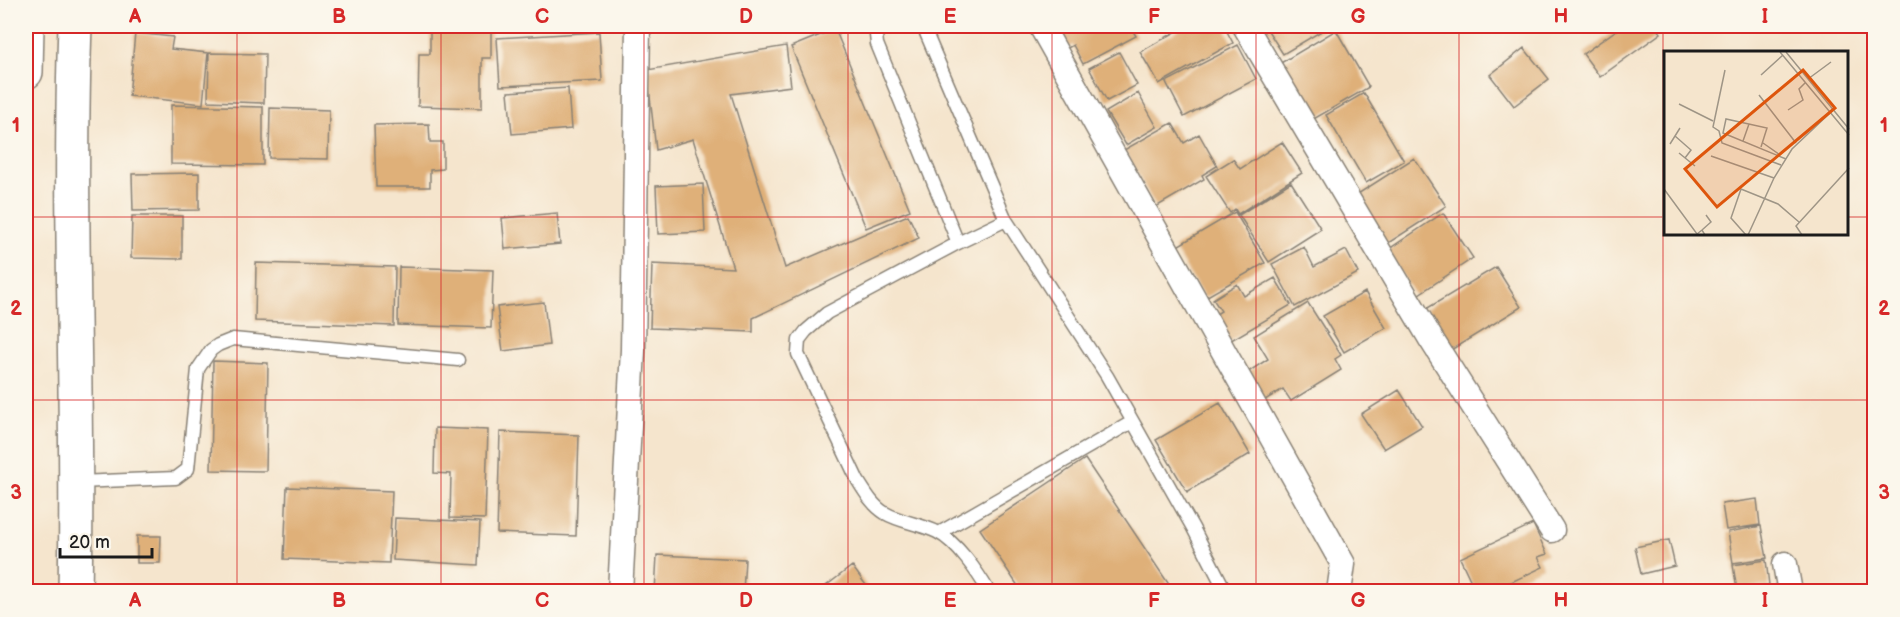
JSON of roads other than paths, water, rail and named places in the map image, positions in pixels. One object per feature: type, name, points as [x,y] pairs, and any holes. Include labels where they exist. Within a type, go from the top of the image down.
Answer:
[{"type":"highway","points":[[26,72],[27,26]]},
{"type":"highway","points":[[75,26],[73,120],[77,482],[75,591]]},
{"type":"street","points":[[620,591],[633,350],[638,26]]},
{"type":"street","points":[[1041,26],[1342,564],[1339,591]]},
{"type":"street","points":[[1245,26],[1431,339],[1552,530]]},
{"type":"street","points":[[1785,564],[1790,591]]},
{"type":"lane","points":[[875,26],[877,44],[958,243]]},
{"type":"lane","points":[[923,26],[1006,220],[1107,376],[1226,591]]},
{"type":"lane","points":[[989,591],[954,545],[939,533],[884,513],[869,497],[858,481],[798,354],[799,340],[827,313],[1006,220]]},
{"type":"lane","points":[[77,482],[176,478],[184,473],[188,469],[198,369],[211,350],[233,339],[458,360]]},
{"type":"lane","points":[[939,533],[1132,422]]}]
